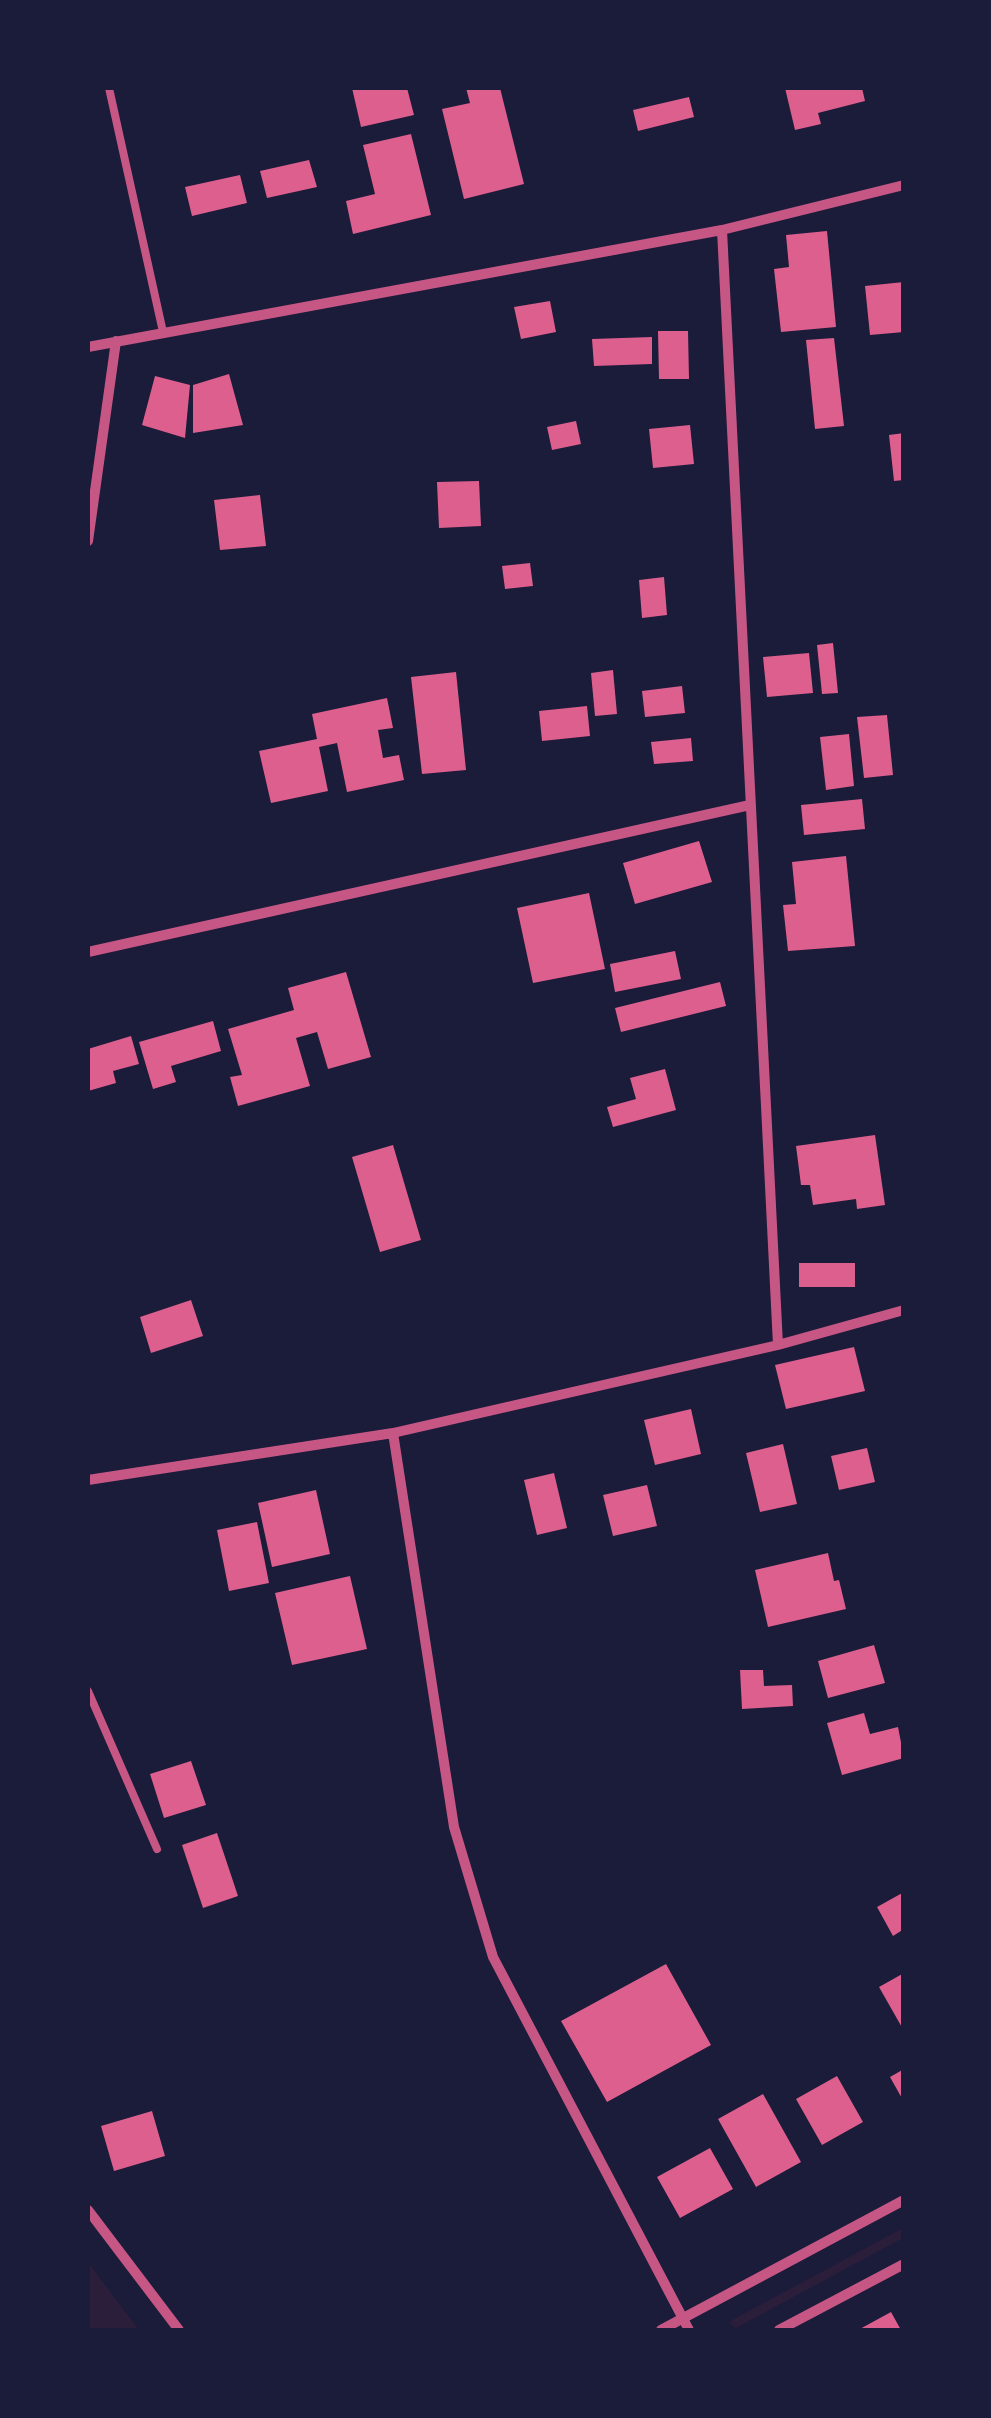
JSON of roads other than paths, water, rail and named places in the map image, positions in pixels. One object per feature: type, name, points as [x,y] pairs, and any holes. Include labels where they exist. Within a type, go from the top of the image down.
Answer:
[{"type":"street","points":[[88,346],[722,230],[904,185]]},
{"type":"street","points":[[722,230],[778,1345]]},
{"type":"street","points":[[88,541],[116,341]]},
{"type":"street","points":[[88,952],[750,805]]},
{"type":"street","points":[[88,1480],[393,1434],[778,1345],[903,1311]]},
{"type":"street","points":[[393,1434],[454,1827],[493,1957],[689,2330]]},
{"type":"street","points":[[662,2330],[904,2200]]},
{"type":"street","points":[[88,2210],[179,2330]]},
{"type":"street","points":[[778,2330],[904,2264]]},
{"type":"lane","points":[[109,88],[162,332]]},
{"type":"lane","points":[[88,1690],[157,1849]]}]
